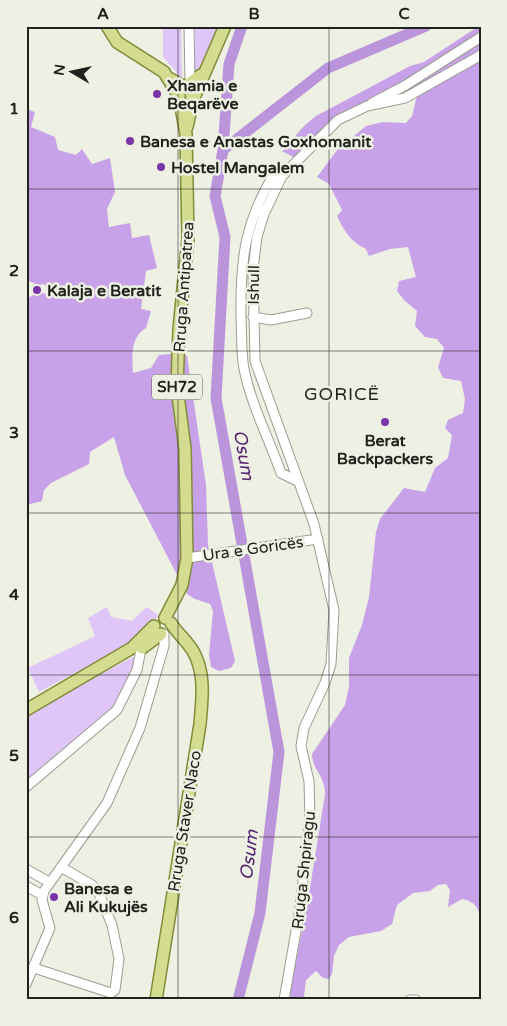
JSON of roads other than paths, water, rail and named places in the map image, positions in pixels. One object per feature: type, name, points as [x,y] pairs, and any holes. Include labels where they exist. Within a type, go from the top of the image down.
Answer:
[{"type":"main road","name":"Rruga Antipatrea","points":[[64,689],[78,686],[141,649],[163,628],[182,586],[187,558],[185,449],[177,374],[188,239],[187,88],[168,77],[154,64],[117,42],[107,26]]},
{"type":"main road","points":[[187,88],[206,71],[225,26]]},
{"type":"main road","name":"SH72","points":[[186,134],[193,100],[193,92],[187,88]]},
{"type":"main road","name":"Rruga Antipatrea","points":[[26,710],[163,628]]},
{"type":"main road","name":"Rruga Staver Naco","points":[[156,1000],[200,724],[203,687],[200,668],[189,645],[163,628]]},
{"type":"street","points":[[187,88],[189,26]]},
{"type":"street","points":[[367,106],[406,85],[481,37]]},
{"type":"street","name":"Ishull","points":[[318,539],[255,360],[252,317],[253,269],[257,238],[270,199],[279,182],[289,170],[338,120],[367,106],[405,98],[481,55]]},
{"type":"street","points":[[289,170],[274,174],[252,216],[246,240],[241,298],[242,352],[250,390],[281,473],[299,482]]},
{"type":"street","points":[[252,317],[271,320],[308,313]]},
{"type":"street","name":"Ura e Goricës","points":[[187,558],[318,539]]},
{"type":"street","name":"Rruga Shpiragu","points":[[284,1000],[300,908],[309,834],[309,781],[300,746],[304,728],[328,674],[332,654],[333,603],[325,577],[318,539]]},
{"type":"street","points":[[26,984],[50,928],[42,895],[49,882],[107,804],[134,744],[164,646],[163,628]]},
{"type":"street","points":[[26,787],[118,710],[137,670],[141,649]]},
{"type":"street","points":[[34,968],[111,993],[115,990],[119,959],[112,925],[98,891],[92,884],[60,867]]},
{"type":"street","points":[[26,869],[49,882]]},
{"type":"street","points":[[26,886],[42,895]]},
{"type":"street","points":[[410,1000],[416,1000]]},
{"type":"waterway","points":[[223,150],[229,64],[242,26]]},
{"type":"waterway","name":"Osum","points":[[238,1000],[260,913],[279,752],[216,398],[225,237],[215,196],[223,150],[328,68],[426,26]]},
{"type":"place","name":"Xhamia e Beqarëve","points":[[157,94]]},
{"type":"place","name":"Banesa e Anastas Goxhomanit","points":[[130,141]]},
{"type":"place","name":"Hostel Mangalem","points":[[161,167]]},
{"type":"place","name":"Kalaja e Beratit","points":[[37,290]]},
{"type":"place","name":"Berat Backpackers","points":[[385,422]]},
{"type":"place","name":"Banesa e Ali Kukujës","points":[[54,897]]},
{"type":"district","name":"GORICË","points":[[342,394]]}]
